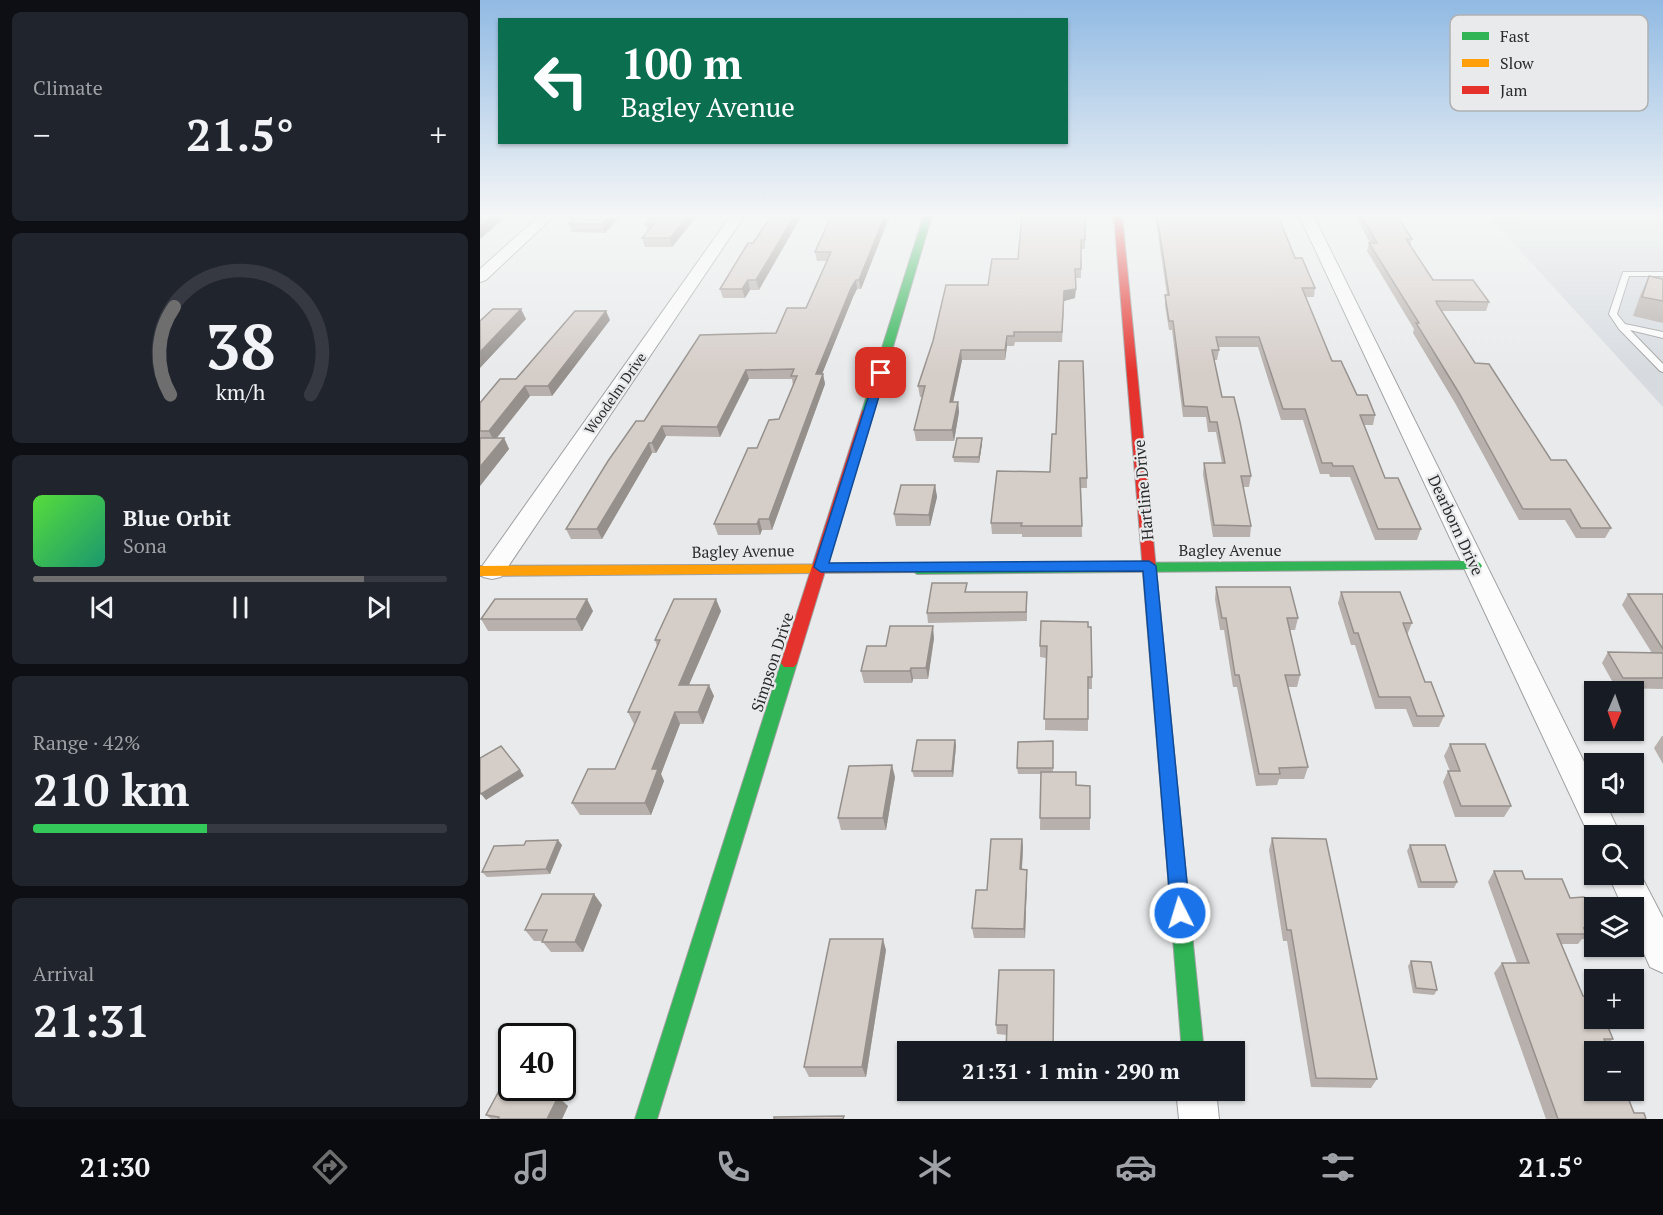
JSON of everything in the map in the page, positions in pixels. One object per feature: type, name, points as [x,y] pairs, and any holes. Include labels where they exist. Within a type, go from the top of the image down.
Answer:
[{"type":"street","name":"Woodelm Drive","points":[[486,571],[701,267]]},
{"type":"street","name":"Simpson Drive","points":[[646,1119],[737,822],[821,567],[912,267]]},
{"type":"street","name":"Hartline Drive","points":[[1123,267],[1192,1041]]},
{"type":"street","name":"Dearborn Drive","points":[[1331,267],[1600,825]]},
{"type":"street","name":"Bagley Avenue","points":[[486,571],[821,567],[1475,566]]},
{"type":"street","points":[[1629,885],[1663,955]]},
{"type":"street","points":[[1197,1101],[1199,1119]]},
{"type":"lane","points":[[1663,274],[1626,274],[1613,314],[1663,369]]},
{"type":"lane","points":[[1622,326],[1663,335]]},
{"type":"shaded area","points":[[1535,267],[1663,267],[1663,407]]},
{"type":"building","points":[[733,267],[764,267],[756,280],[748,280],[742,289],[720,289]]},
{"type":"building","points":[[824,267],[864,267],[859,280],[856,280],[851,288],[816,374],[823,374],[769,519],[759,519],[757,524],[714,524],[748,448],[757,448],[769,420],[779,419],[797,376],[791,376],[794,369],[746,370],[717,427],[662,426],[652,443],[649,443],[597,529],[566,529],[608,461],[636,421],[644,421],[700,335],[776,333],[787,308],[806,308]]},
{"type":"building","points":[[991,267],[1081,267],[1075,269],[1076,289],[1064,291],[1062,332],[1014,332],[1014,336],[1007,336],[1005,350],[961,350],[950,402],[958,402],[952,430],[914,430],[925,386],[918,386],[933,341],[946,285],[988,285]]},
{"type":"building","points":[[1165,267],[1306,267],[1315,288],[1302,288],[1332,361],[1341,361],[1357,395],[1367,395],[1375,415],[1360,415],[1385,478],[1398,478],[1421,529],[1378,529],[1353,466],[1333,466],[1332,463],[1322,463],[1305,409],[1283,409],[1259,337],[1216,337],[1219,350],[1212,350],[1222,397],[1234,397],[1251,476],[1241,476],[1251,526],[1214,525],[1204,463],[1225,463],[1217,422],[1210,422],[1207,407],[1184,406],[1173,321],[1169,321],[1165,295],[1169,295]]},
{"type":"building","points":[[1384,267],[1425,267],[1433,280],[1473,280],[1489,302],[1436,301],[1437,304],[1475,363],[1489,364],[1551,460],[1566,460],[1611,528],[1581,528],[1570,509],[1523,509],[1459,393],[1416,323],[1419,323]]},
{"type":"building","points":[[1649,276],[1663,279],[1663,301],[1642,297]]},
{"type":"building","points":[[493,309],[521,309],[480,352],[480,321]]},
{"type":"building","points":[[575,311],[606,311],[548,386],[525,386],[489,431],[480,431],[480,403],[500,379],[516,379]]},
{"type":"building","points":[[1059,361],[1083,361],[1087,478],[1080,478],[1082,526],[1021,526],[1022,523],[991,523],[997,471],[1050,472],[1052,434],[1056,434]]},
{"type":"building","points":[[480,438],[504,438],[480,467]]},
{"type":"building","points":[[957,438],[982,438],[979,457],[953,457]]},
{"type":"building","points":[[901,485],[935,485],[929,515],[894,514]]},
{"type":"building","points":[[932,583],[967,583],[965,592],[1027,592],[1026,612],[927,613]]},
{"type":"building","points":[[1216,587],[1290,587],[1298,618],[1287,618],[1300,675],[1285,675],[1308,767],[1279,768],[1280,774],[1259,774],[1239,675],[1235,675],[1226,618],[1222,618]]},
{"type":"building","points":[[1341,592],[1400,592],[1412,623],[1403,623],[1425,682],[1431,682],[1444,716],[1417,716],[1410,697],[1379,697],[1358,633],[1354,633]]},
{"type":"building","points":[[1628,594],[1663,594],[1663,649]]},
{"type":"building","points":[[495,599],[587,599],[576,619],[481,619]]},
{"type":"building","points":[[674,599],[716,599],[679,685],[709,685],[698,712],[675,712],[652,769],[658,769],[645,803],[572,803],[588,769],[615,769],[640,712],[628,712],[660,640],[655,640]]},
{"type":"building","points":[[1041,621],[1088,622],[1088,627],[1091,627],[1092,677],[1088,677],[1088,719],[1044,719],[1047,646],[1040,646]]},
{"type":"building","points":[[890,626],[933,626],[926,668],[911,668],[910,671],[861,671],[867,646],[886,646]]},
{"type":"building","points":[[1608,652],[1663,653],[1663,678],[1623,678]]},
{"type":"building","points":[[917,740],[955,740],[952,771],[912,771]]},
{"type":"building","points":[[1053,741],[1053,768],[1017,768],[1018,742]]},
{"type":"building","points":[[1450,744],[1485,744],[1511,806],[1461,806],[1448,771],[1460,771]]},
{"type":"building","points":[[501,746],[520,770],[481,794],[480,758]]},
{"type":"building","points":[[892,765],[883,818],[838,818],[849,766]]},
{"type":"building","points":[[1041,772],[1076,772],[1076,785],[1090,786],[1090,818],[1040,818]]},
{"type":"building","points":[[1272,838],[1326,839],[1377,1079],[1316,1078],[1291,930],[1287,930]]},
{"type":"building","points":[[991,839],[1022,839],[1020,869],[1027,870],[1024,929],[972,928],[976,890],[987,890]]},
{"type":"building","points":[[558,840],[546,869],[482,872],[494,846],[524,845],[526,841]]},
{"type":"building","points":[[1410,845],[1445,845],[1457,882],[1421,882]]},
{"type":"building","points":[[1494,871],[1522,871],[1525,879],[1562,879],[1570,898],[1584,897],[1584,934],[1557,934],[1584,996],[1584,1029],[1609,1029],[1613,1039],[1584,1041],[1584,1101],[1629,1101],[1634,1113],[1644,1113],[1646,1119],[1558,1119],[1502,963],[1529,963]]},
{"type":"building","points":[[542,894],[594,894],[575,942],[542,942],[547,930],[525,930]]},
{"type":"building","points":[[830,939],[883,939],[862,1067],[804,1067]]},
{"type":"building","points":[[1411,961],[1431,962],[1437,990],[1416,988]]},
{"type":"building","points":[[999,970],[1054,970],[1053,1041],[1006,1041],[1007,1025],[996,1025]]},
{"type":"building","points":[[498,1093],[498,1101],[556,1101],[547,1119],[498,1119],[499,1117],[486,1115]]},
{"type":"building","points":[[844,1116],[843,1119],[774,1119],[774,1117]]},
{"type":"traffic: fast","points":[[868,411],[912,267]]},
{"type":"traffic: fast","points":[[917,569],[1475,566]]},
{"type":"traffic: fast","points":[[646,1119],[789,663]]},
{"type":"traffic: fast","points":[[1177,875],[1192,1041]]},
{"type":"traffic: slow","points":[[480,571],[917,569]]},
{"type":"traffic: slow","points":[[1154,621],[1177,875]]},
{"type":"traffic: jam","points":[[1123,267],[1154,621]]},
{"type":"traffic: jam","points":[[789,663],[868,411]]},
{"type":"route","points":[[881,373],[821,567],[1149,566],[1180,913]]}]
